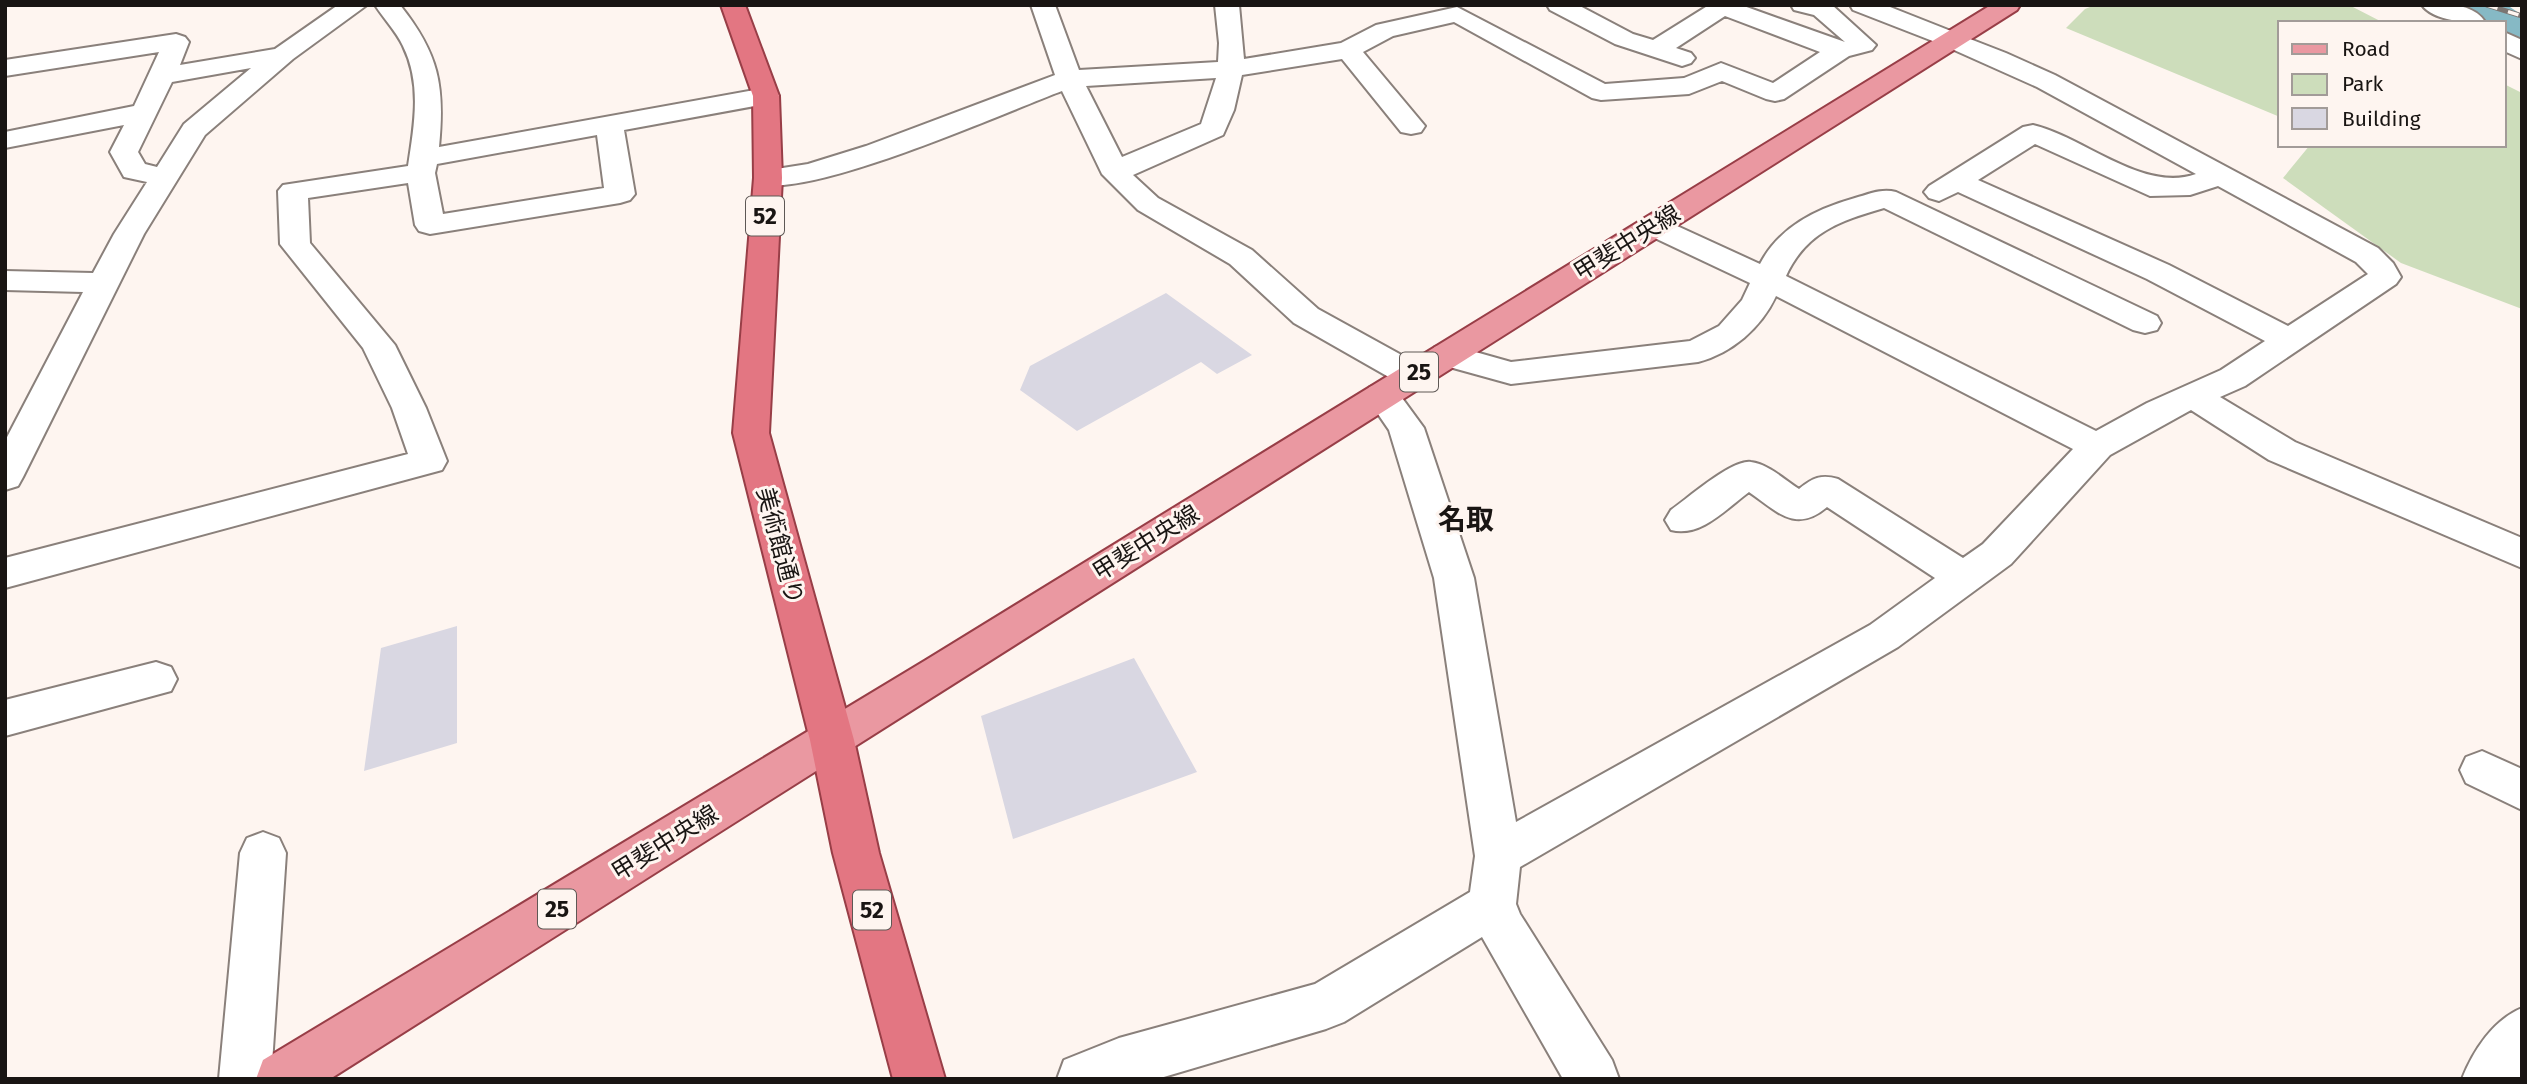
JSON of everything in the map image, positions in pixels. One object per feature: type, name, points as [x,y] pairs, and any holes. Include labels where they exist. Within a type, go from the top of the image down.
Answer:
[{"type":"highway","name":"美術館通り","points":[[733,5],[766,96],[768,178],[751,433],[832,740],[856,853],[919,1079]]},
{"type":"main road","name":"甲斐中央線","points":[[282,1079],[832,740],[2008,5]]},
{"type":"street","points":[[5,477],[129,234],[194,130],[284,54],[355,5]]},
{"type":"street","points":[[387,5],[404,25],[426,66],[430,105],[422,165],[430,225],[620,194],[609,125]]},
{"type":"street","points":[[1044,5],[1069,79],[1115,174],[1148,204],[1241,257],[1306,316],[1397,385],[1406,428],[1454,578],[1498,856],[1492,904],[1503,928],[1592,1079]]},
{"type":"street","points":[[1115,174],[1128,165],[1213,128],[1222,110],[1232,47],[1226,17],[1227,5]]},
{"type":"street","points":[[1559,5],[1624,39],[1721,71],[1775,93],[1840,51],[1863,46],[1823,10],[1803,5]]},
{"type":"street","points":[[1498,856],[1884,636],[1997,554],[2097,446],[2159,411],[2233,378],[2385,277],[2382,270],[2367,255],[2046,81],[1997,58],[1862,5]]},
{"type":"street","points":[[2434,5],[2456,12],[2471,21]]},
{"type":"street","points":[[1657,50],[1723,8],[1840,51]]},
{"type":"street","points":[[768,178],[811,172],[876,152],[1069,79],[1229,69],[1348,50],[1385,30],[1457,14],[1601,92],[1689,86],[1721,71]]},
{"type":"street","points":[[2506,41],[2522,51]]},
{"type":"street","points":[[5,68],[176,42],[164,76],[141,113],[124,152],[134,170],[165,177]]},
{"type":"street","points":[[1348,50],[1411,125]]},
{"type":"street","points":[[164,76],[284,54]]},
{"type":"street","points":[[5,573],[429,461],[410,408],[379,345],[295,244],[293,191],[609,125],[766,96]]},
{"type":"street","points":[[5,140],[141,113]]},
{"type":"street","points":[[1910,210],[2033,133],[2150,187],[2190,186],[2220,175]]},
{"type":"street","points":[[1957,181],[2158,272],[2291,341]]},
{"type":"street","points":[[1447,355],[1511,373],[1698,351],[1731,333],[1756,304],[1782,251],[1800,233],[1836,213],[1886,198],[2132,317],[2158,272]]},
{"type":"street","points":[[1653,226],[1769,280],[2097,446]]},
{"type":"street","points":[[5,280],[104,284]]},
{"type":"street","points":[[2193,396],[2282,451],[2522,554]]},
{"type":"street","points":[[1684,520],[1748,474],[1801,508],[1825,488],[1964,578]]},
{"type":"street","points":[[5,718],[156,679]]},
{"type":"street","points":[[2482,770],[2522,791]]},
{"type":"street","points":[[245,1079],[263,853]]},
{"type":"street","points":[[1083,1079],[1119,1063],[1326,1005],[1492,904]]},
{"type":"street","points":[[2488,1079],[2522,1032]]},
{"type":"green space","points":[[2095,5],[2349,5],[2380,21],[2278,21],[2278,116],[2066,28],[2085,9]]},
{"type":"green space","points":[[2506,85],[2522,93],[2522,309],[2401,263],[2283,178],[2308,147],[2506,147]]},
{"type":"building","points":[[1166,293],[1252,355],[1217,374],[1201,362],[1077,431],[1020,390],[1030,366]]},
{"type":"building","points":[[457,626],[457,743],[364,771],[381,648]]},
{"type":"building","points":[[1134,658],[1197,772],[1013,839],[981,716]]},
{"type":"waterway","points":[[2476,5],[2501,21]]},
{"type":"waterway","points":[[2506,24],[2522,34]]},
{"type":"railway","points":[[2487,5],[2522,16]]},
{"type":"district","name":"名取","points":[[1466,519]]}]
